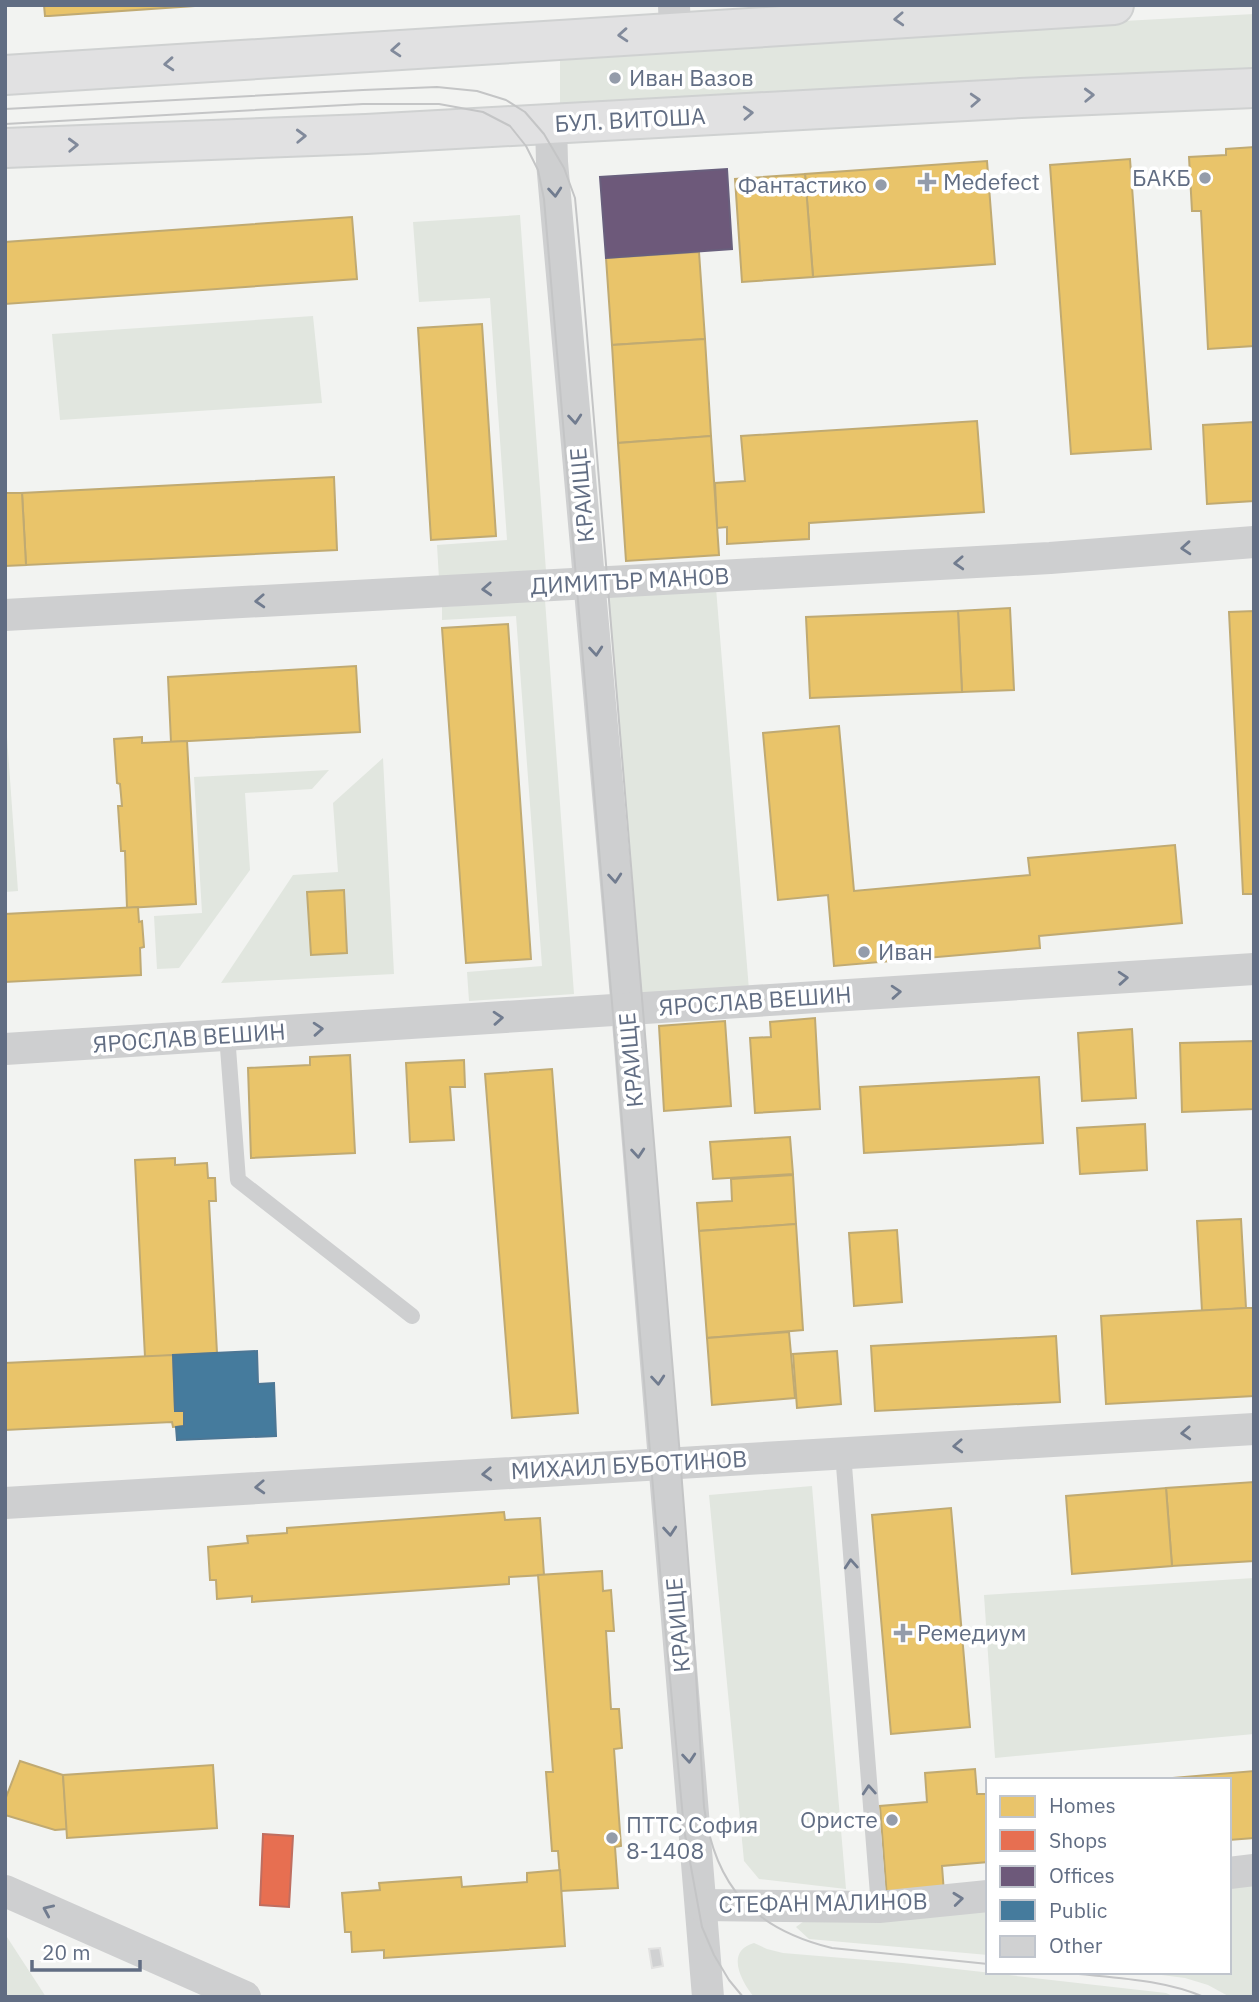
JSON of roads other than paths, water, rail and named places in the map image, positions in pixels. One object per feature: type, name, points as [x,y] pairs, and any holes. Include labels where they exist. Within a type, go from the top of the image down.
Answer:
[{"type":"street","points":[[5,75],[675,19],[1114,5]]},
{"type":"street","name":"БУЛ. ВИТОША","points":[[5,148],[366,134],[1254,88]]},
{"type":"street","name":"КРАИЩЕ","points":[[551,124],[552,162],[590,583],[708,1997]]},
{"type":"street","name":"ДИМИТЪР МАНОВ","points":[[5,615],[1050,558],[1254,542]]},
{"type":"street","name":"ЯРОСЛАВ ВЕШИН","points":[[5,1049],[1254,970]]},
{"type":"street","name":"МИХАИЛ БУБОТИНОВ","points":[[5,1503],[1254,1429]]},
{"type":"street","points":[[1231,1873],[1254,1870]]},
{"type":"street","points":[[5,1891],[245,1997]]},
{"type":"street","name":"СТЕФАН МАЛИНОВ","points":[[701,1905],[878,1907],[986,1896]]},
{"type":"lane","points":[[228,1035],[238,1180],[412,1316]]},
{"type":"lane","points":[[843,1453],[878,1907]]},
{"type":"tram line","points":[[5,109],[437,87],[477,91],[506,100],[525,112],[544,134],[564,168],[575,198],[581,263],[679,1444],[704,1807],[709,1835],[729,1882],[760,1916],[781,1929],[832,1948],[986,1964]]},
{"type":"tram line","points":[[5,124],[363,104],[439,104],[483,112],[510,126],[526,146],[538,170],[544,199],[684,1829],[702,1927],[714,1955],[743,1997]]},
{"type":"tram line","points":[[1079,1974],[1152,1982],[1204,1997]]},
{"type":"place","name":"Иван Вазов","points":[[615,78]]},
{"type":"place","name":"БАКБ","points":[[1205,178]]},
{"type":"place","name":"Medefect","points":[[927,182]]},
{"type":"place","name":"Фантастико","points":[[881,185]]},
{"type":"place","name":"Иван","points":[[864,952]]},
{"type":"place","name":"Ремедиум","points":[[903,1633]]},
{"type":"place","name":"Ористе","points":[[892,1820]]},
{"type":"place","name":"ПТТС София 8-1408","points":[[612,1838]]}]
